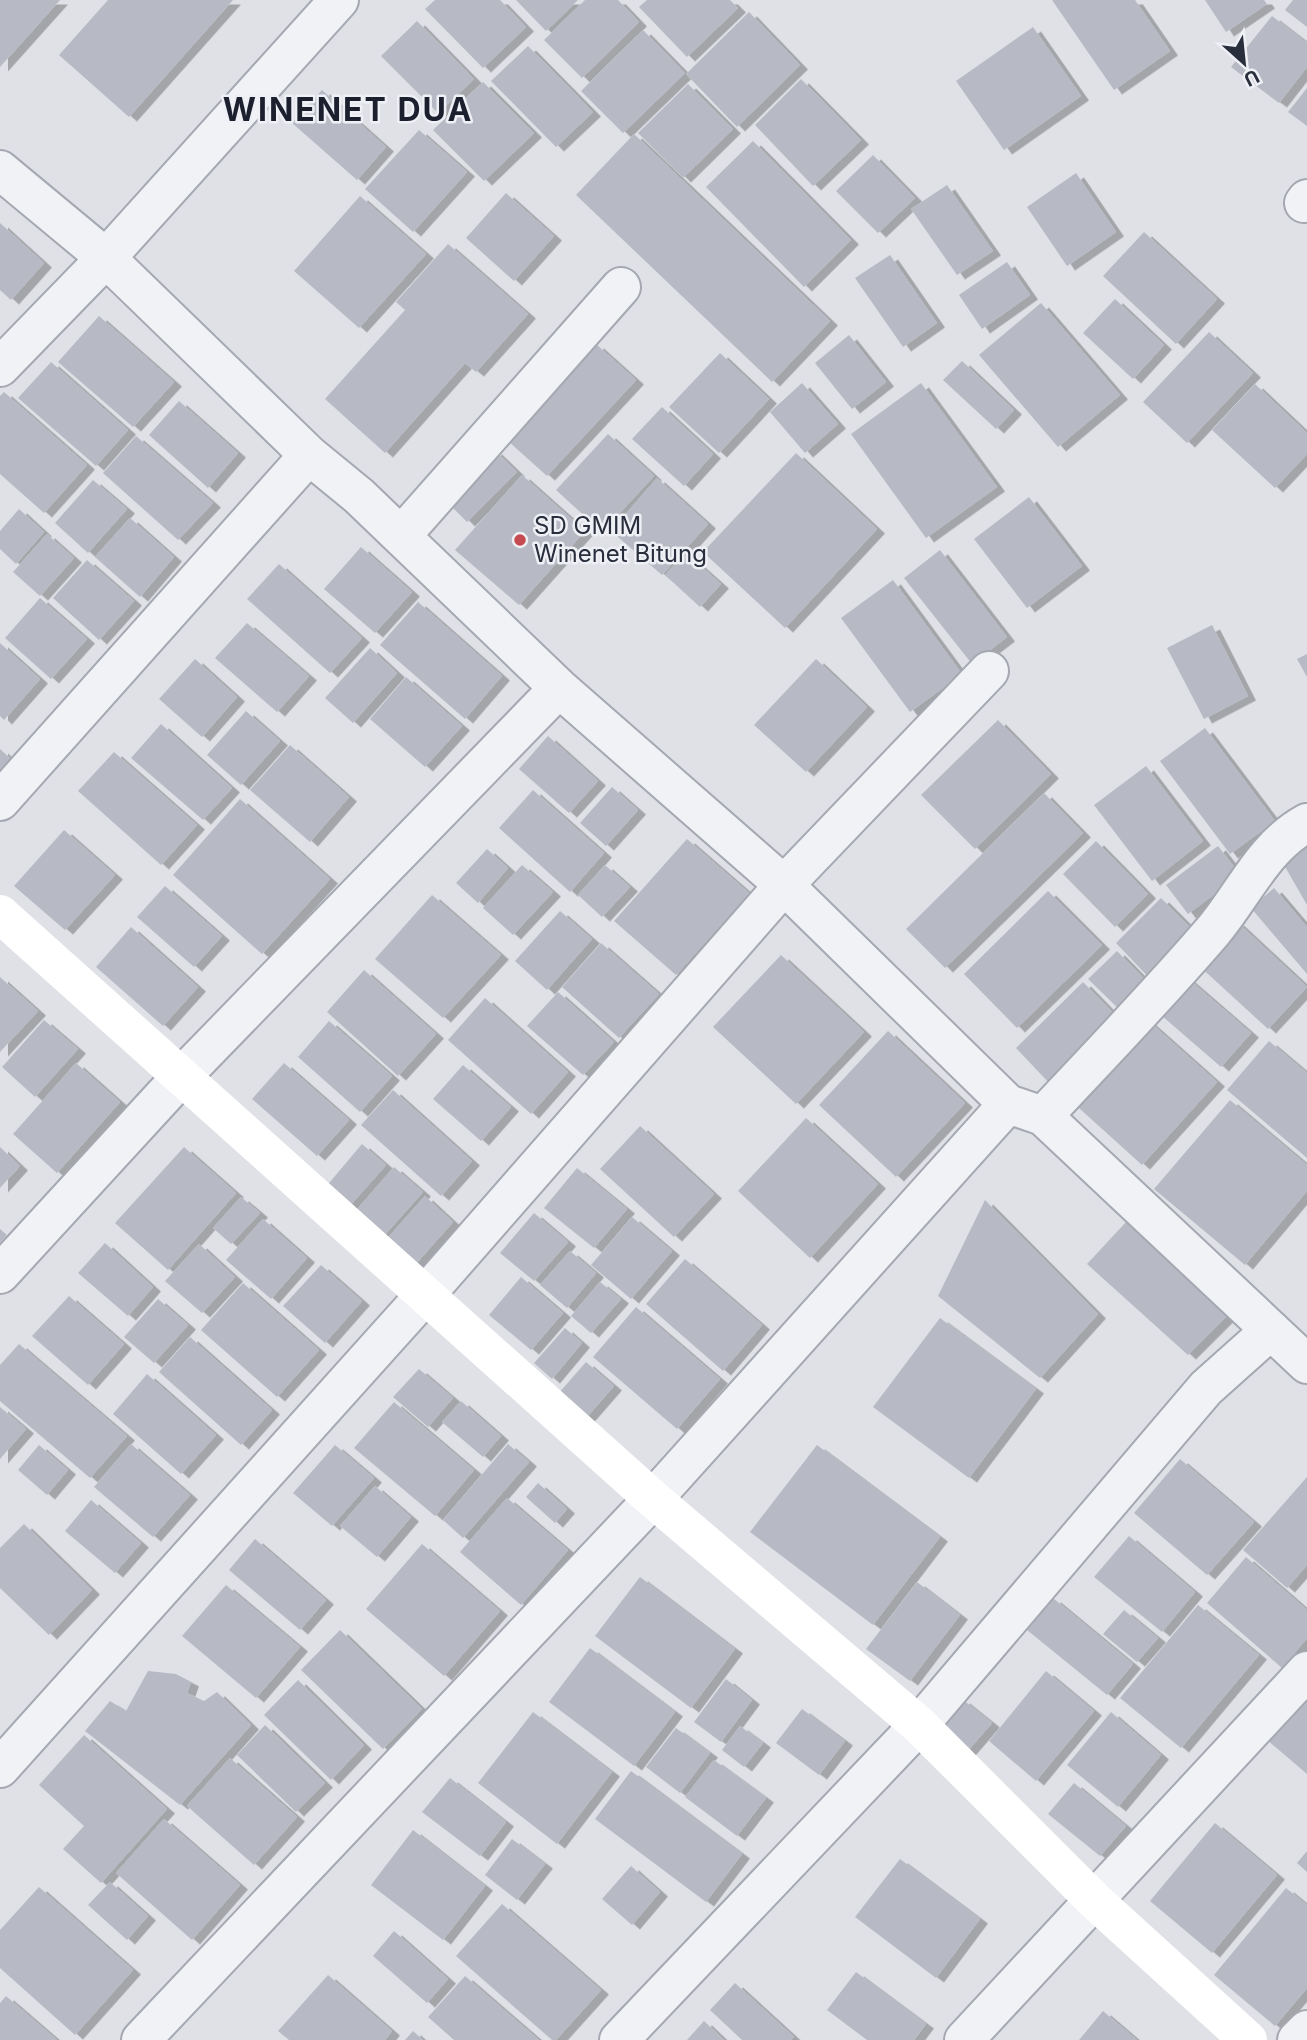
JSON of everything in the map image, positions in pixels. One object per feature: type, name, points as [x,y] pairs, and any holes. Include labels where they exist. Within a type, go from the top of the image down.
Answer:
[{"type":"street","points":[[0,367],[106,258],[339,0]]},
{"type":"street","points":[[0,170],[106,258],[309,455],[359,496],[559,688],[783,885],[1025,1110],[1307,1364]]},
{"type":"street","points":[[401,537],[621,287]]},
{"type":"street","points":[[0,801],[309,455]]},
{"type":"street","points":[[0,1768],[425,1295],[783,885],[989,671]]},
{"type":"street","points":[[0,1274],[181,1077],[559,688]]},
{"type":"street","points":[[141,2040],[1025,1110],[1215,929],[1250,876],[1273,849],[1307,823]]},
{"type":"street","points":[[0,914],[653,1499],[919,1725],[1094,1900],[1248,2040]]},
{"type":"street","points":[[619,2040],[919,1725],[1206,1388],[1271,1330]]},
{"type":"street","points":[[964,2040],[1307,1671]]},
{"type":"street","points":[[1297,2040],[1307,2030]]},
{"type":"building","points":[[0,0],[60,0],[0,67]]},
{"type":"building","points":[[108,0],[233,0],[129,117],[59,55]]},
{"type":"building","points":[[435,0],[500,0],[526,27],[483,68],[425,9]]},
{"type":"building","points":[[516,0],[578,0],[546,31]]},
{"type":"building","points":[[585,0],[618,0],[639,22],[582,78],[544,40]]},
{"type":"building","points":[[647,0],[730,0],[738,8],[687,57],[639,7]]},
{"type":"building","points":[[1052,0],[1135,0],[1170,51],[1114,90]]},
{"type":"building","points":[[1205,0],[1264,0],[1267,4],[1226,32]]},
{"type":"building","points":[[1293,0],[1307,0],[1307,27],[1285,10]]},
{"type":"building","points":[[749,12],[800,65],[737,127],[686,74]]},
{"type":"building","points":[[1272,16],[1307,43],[1307,67],[1279,103],[1231,67]]},
{"type":"building","points":[[417,21],[474,79],[438,113],[381,56]]},
{"type":"building","points":[[1033,27],[1081,96],[1004,150],[956,81]]},
{"type":"building","points":[[643,30],[685,73],[623,133],[581,91]]},
{"type":"building","points":[[528,46],[593,112],[556,147],[491,81]]},
{"type":"building","points":[[801,79],[861,140],[813,186],[755,125]]},
{"type":"building","points":[[483,82],[534,133],[484,181],[433,130]]},
{"type":"building","points":[[688,84],[733,129],[683,178],[638,133]]},
{"type":"building","points":[[1307,88],[1307,126],[1288,112]]},
{"type":"building","points":[[322,90],[386,147],[357,180],[292,123]]},
{"type":"building","points":[[419,130],[467,172],[413,232],[365,189]]},
{"type":"building","points":[[634,134],[830,321],[772,382],[576,195]]},
{"type":"building","points":[[753,141],[851,240],[804,287],[706,187]]},
{"type":"building","points":[[873,155],[915,198],[878,233],[836,191]]},
{"type":"building","points":[[1076,173],[1116,232],[1067,266],[1027,207]]},
{"type":"building","points":[[947,185],[993,251],[957,275],[911,209]]},
{"type":"building","points":[[506,193],[554,236],[514,281],[466,238]]},
{"type":"building","points":[[360,196],[426,254],[359,328],[294,271]]},
{"type":"building","points":[[0,223],[44,263],[11,300],[0,290]]},
{"type":"building","points":[[1144,232],[1217,299],[1176,344],[1103,276]]},
{"type":"building","points":[[448,244],[528,314],[476,372],[465,363],[385,453],[325,399],[405,310],[396,302]]},
{"type":"building","points":[[890,255],[937,323],[903,347],[855,278]]},
{"type":"building","points":[[1007,262],[1030,295],[982,329],[959,295]]},
{"type":"building","points":[[1115,299],[1164,345],[1133,379],[1083,333]]},
{"type":"building","points":[[1041,303],[1120,395],[1058,447],[979,355]]},
{"type":"building","points":[[99,316],[174,382],[133,427],[58,362]]},
{"type":"building","points":[[1209,332],[1253,373],[1187,443],[1143,402]]},
{"type":"building","points":[[849,335],[886,382],[852,409],[815,363]]},
{"type":"building","points":[[596,344],[636,380],[547,476],[508,441]]},
{"type":"building","points":[[720,353],[769,399],[719,453],[669,407]]},
{"type":"building","points":[[962,361],[1014,410],[996,429],[943,380]]},
{"type":"building","points":[[51,362],[128,430],[96,466],[18,398]]},
{"type":"building","points":[[802,383],[838,424],[805,453],[770,412]]},
{"type":"building","points":[[921,383],[997,487],[926,538],[851,434]]},
{"type":"building","points":[[1255,384],[1307,433],[1307,454],[1275,488],[1212,430]]},
{"type":"building","points":[[4,392],[87,465],[44,513],[0,474],[0,396]]},
{"type":"building","points":[[179,401],[238,453],[208,488],[149,435]]},
{"type":"building","points":[[662,407],[713,454],[684,486],[632,439]]},
{"type":"building","points":[[608,434],[654,476],[602,532],[556,490]]},
{"type":"building","points":[[136,436],[213,503],[178,540],[103,473]]},
{"type":"building","points":[[494,450],[517,472],[467,522],[445,500]]},
{"type":"building","points":[[796,453],[877,529],[785,628],[703,552]]},
{"type":"building","name":"SD GMIM Winenet Bitung","points":[[522,475],[585,531],[519,605],[455,550]]},
{"type":"building","points":[[657,478],[708,524],[662,575],[611,531]]},
{"type":"building","points":[[93,480],[127,509],[88,553],[55,523]]},
{"type":"building","points":[[1029,497],[1082,566],[1027,608],[974,539]]},
{"type":"building","points":[[19,509],[44,532],[16,564],[0,549],[0,531]]},
{"type":"building","points":[[130,518],[174,557],[140,597],[95,557]]},
{"type":"building","points":[[47,534],[74,558],[40,596],[13,572]]},
{"type":"building","points":[[361,547],[412,592],[375,633],[324,589]]},
{"type":"building","points":[[940,550],[1007,637],[972,664],[904,578]]},
{"type":"building","points":[[686,553],[721,584],[700,607],[665,575]]},
{"type":"building","points":[[87,560],[134,601],[99,640],[53,598]]},
{"type":"building","points":[[279,564],[362,638],[330,673],[247,599]]},
{"type":"building","points":[[893,580],[962,674],[910,712],[841,618]]},
{"type":"building","points":[[40,598],[87,639],[51,679],[5,638]]},
{"type":"building","points":[[418,602],[502,676],[465,719],[380,645]]},
{"type":"building","points":[[247,623],[309,676],[277,712],[215,658]]},
{"type":"building","points":[[1212,625],[1248,696],[1204,719],[1167,648]]},
{"type":"building","points":[[0,643],[40,679],[4,720],[0,716]]},
{"type":"building","points":[[370,648],[397,673],[353,723],[325,698]]},
{"type":"building","points":[[1307,654],[1307,677],[1297,659]]},
{"type":"building","points":[[195,659],[237,697],[202,737],[159,699]]},
{"type":"building","points":[[816,659],[867,707],[806,772],[754,725]]},
{"type":"building","points":[[406,677],[462,726],[425,767],[370,719]]},
{"type":"building","points":[[246,711],[280,741],[241,785],[207,755]]},
{"type":"building","points":[[998,720],[1051,774],[975,849],[921,795]]},
{"type":"building","points":[[161,724],[232,788],[203,820],[131,758]]},
{"type":"building","points":[[1205,728],[1275,821],[1230,854],[1160,761]]},
{"type":"building","points":[[548,736],[598,781],[569,813],[519,769]]},
{"type":"building","points":[[290,745],[349,797],[310,842],[250,790]]},
{"type":"building","points":[[0,749],[11,759],[0,771]]},
{"type":"building","points":[[114,752],[197,825],[161,865],[78,791]]},
{"type":"building","points":[[1146,766],[1203,841],[1152,881],[1094,805]]},
{"type":"building","points":[[612,787],[638,810],[606,846],[580,823]]},
{"type":"building","points":[[533,790],[604,853],[570,892],[499,828]]},
{"type":"building","points":[[1044,793],[1083,833],[945,968],[906,929]]},
{"type":"building","points":[[240,799],[330,879],[262,954],[173,875]]},
{"type":"building","points":[[64,830],[115,875],[65,930],[14,886]]},
{"type":"building","points":[[687,839],[749,893],[676,975],[614,921]]},
{"type":"building","points":[[1096,841],[1148,894],[1115,927],[1063,874]]},
{"type":"building","points":[[1307,842],[1307,905],[1280,858]]},
{"type":"building","points":[[1218,846],[1240,875],[1188,914],[1166,885]]},
{"type":"building","points":[[487,849],[508,868],[478,903],[456,883]]},
{"type":"building","points":[[522,865],[553,892],[513,935],[483,908]]},
{"type":"building","points":[[605,865],[630,887],[602,917],[578,895]]},
{"type":"building","points":[[165,886],[222,936],[194,967],[137,917]]},
{"type":"building","points":[[1274,888],[1307,927],[1307,974],[1251,908]]},
{"type":"building","points":[[1048,891],[1102,945],[1017,1028],[964,974]]},
{"type":"building","points":[[432,895],[501,955],[443,1018],[375,959]]},
{"type":"building","points":[[1161,898],[1202,939],[1155,984],[1116,943]]},
{"type":"building","points":[[560,911],[592,939],[547,990],[515,961]]},
{"type":"building","points":[[1236,921],[1307,987],[1268,1029],[1196,963]]},
{"type":"building","points":[[131,927],[198,987],[163,1026],[96,967]]},
{"type":"building","points":[[601,943],[659,994],[619,1038],[562,987]]},
{"type":"building","points":[[1117,951],[1152,987],[1124,1014],[1088,979]]},
{"type":"building","points":[[781,955],[864,1032],[796,1104],[713,1027]]},
{"type":"building","points":[[364,970],[436,1034],[398,1076],[327,1012]]},
{"type":"building","points":[[1184,975],[1251,1033],[1221,1067],[1154,1009]]},
{"type":"building","points":[[0,977],[38,1011],[0,1052]]},
{"type":"building","points":[[1083,982],[1118,1018],[1050,1084],[1016,1048]]},
{"type":"building","points":[[558,992],[614,1042],[583,1075],[527,1026]]},
{"type":"building","points":[[485,998],[568,1072],[531,1114],[448,1040]]},
{"type":"building","points":[[1144,1017],[1217,1082],[1142,1165],[1069,1099]]},
{"type":"building","points":[[44,1020],[78,1049],[35,1097],[2,1067]]},
{"type":"building","points":[[329,1021],[392,1076],[360,1112],[298,1057]]},
{"type":"building","points":[[888,1031],[965,1103],[896,1177],[819,1105]]},
{"type":"building","points":[[1269,1041],[1307,1073],[1307,1158],[1227,1090]]},
{"type":"building","points":[[76,1063],[120,1102],[57,1173],[13,1134]]},
{"type":"building","points":[[284,1063],[349,1120],[317,1156],[252,1099]]},
{"type":"building","points":[[463,1065],[511,1107],[481,1141],[433,1099]]},
{"type":"building","points":[[393,1090],[472,1161],[441,1196],[361,1125]]},
{"type":"building","points":[[1230,1100],[1307,1165],[1307,1191],[1245,1265],[1154,1189]]},
{"type":"building","points":[[806,1118],[878,1184],[810,1258],[738,1191]]},
{"type":"building","points":[[640,1126],[714,1194],[674,1237],[600,1169]]},
{"type":"building","points":[[362,1144],[386,1165],[347,1209],[324,1189]]},
{"type":"building","points":[[0,1147],[20,1166],[0,1188]]},
{"type":"building","points":[[184,1147],[236,1193],[168,1270],[115,1223]]},
{"type":"building","points":[[394,1167],[423,1192],[381,1239],[353,1214]]},
{"type":"building","points":[[577,1168],[627,1209],[594,1248],[544,1208]]},
{"type":"building","points":[[425,1196],[453,1222],[414,1266],[386,1240]]},
{"type":"building","points":[[241,1197],[260,1213],[231,1244],[213,1228]]},
{"type":"building","points":[[985,1200],[1098,1314],[1040,1378],[938,1296]]},
{"type":"building","points":[[534,1213],[568,1242],[534,1281],[500,1253]]},
{"type":"building","points":[[632,1217],[672,1251],[631,1299],[591,1265]]},
{"type":"building","points":[[263,1219],[307,1258],[271,1299],[226,1260]]},
{"type":"building","points":[[1127,1221],[1234,1309],[1188,1355],[1087,1264]]},
{"type":"building","points":[[0,1229],[7,1235],[0,1243]]},
{"type":"building","points":[[105,1243],[153,1287],[128,1316],[78,1273]]},
{"type":"building","points":[[199,1244],[235,1277],[202,1313],[165,1281]]},
{"type":"building","points":[[570,1251],[596,1273],[567,1308],[540,1285]]},
{"type":"building","points":[[685,1259],[762,1325],[723,1371],[646,1304]]},
{"type":"building","points":[[321,1265],[362,1301],[325,1343],[283,1306]]},
{"type":"building","points":[[521,1277],[563,1313],[531,1350],[489,1315]]},
{"type":"building","points":[[600,1282],[621,1299],[591,1333],[571,1316]]},
{"type":"building","points":[[243,1283],[319,1350],[277,1397],[201,1330]]},
{"type":"building","points":[[69,1296],[124,1344],[88,1385],[32,1336]]},
{"type":"building","points":[[158,1299],[188,1325],[154,1363],[124,1337]]},
{"type":"building","points":[[636,1307],[720,1379],[677,1429],[593,1357]]},
{"type":"building","points":[[940,1318],[1036,1389],[969,1478],[873,1407]]},
{"type":"building","points":[[565,1328],[582,1343],[552,1379],[534,1363]]},
{"type":"building","points":[[190,1337],[272,1410],[241,1445],[159,1372]]},
{"type":"building","points":[[19,1344],[127,1436],[90,1478],[0,1401],[0,1365]]},
{"type":"building","points":[[586,1362],[614,1386],[579,1426],[551,1402]]},
{"type":"building","points":[[419,1369],[453,1398],[428,1427],[393,1397]]},
{"type":"building","points":[[147,1374],[216,1435],[181,1474],[113,1414]]},
{"type":"building","points":[[461,1401],[501,1436],[483,1457],[442,1422]]},
{"type":"building","points":[[394,1402],[474,1470],[435,1516],[354,1448]]},
{"type":"building","points":[[0,1407],[26,1429],[0,1459]]},
{"type":"building","points":[[131,1444],[190,1495],[153,1537],[94,1487]]},
{"type":"building","points":[[508,1444],[529,1462],[463,1538],[443,1520]]},
{"type":"building","points":[[39,1445],[68,1470],[47,1495],[18,1470]]},
{"type":"building","points":[[335,1445],[374,1478],[332,1526],[293,1493]]},
{"type":"building","points":[[817,1445],[940,1537],[873,1625],[750,1532]]},
{"type":"building","points":[[1180,1459],[1254,1522],[1207,1575],[1134,1513]]},
{"type":"building","points":[[1307,1477],[1307,1565],[1287,1588],[1243,1550]]},
{"type":"building","points":[[538,1483],[567,1509],[555,1523],[526,1497]]},
{"type":"building","points":[[375,1486],[411,1517],[377,1557],[340,1526]]},
{"type":"building","points":[[507,1498],[568,1550],[521,1605],[460,1552]]},
{"type":"building","points":[[91,1500],[141,1543],[115,1573],[65,1531]]},
{"type":"building","points":[[24,1524],[92,1590],[49,1635],[0,1588],[0,1548]]},
{"type":"building","points":[[1129,1536],[1195,1592],[1162,1632],[1094,1577]]},
{"type":"building","points":[[255,1539],[326,1600],[300,1630],[229,1570]]},
{"type":"building","points":[[422,1544],[500,1611],[444,1676],[366,1609]]},
{"type":"building","points":[[1246,1557],[1307,1610],[1307,1638],[1282,1668],[1207,1603]]},
{"type":"building","points":[[640,1577],[735,1649],[691,1708],[595,1636]]},
{"type":"building","points":[[917,1582],[960,1615],[910,1681],[866,1649]]},
{"type":"building","points":[[226,1585],[300,1647],[256,1698],[182,1636]]},
{"type":"building","points":[[1053,1598],[1133,1664],[1107,1695],[1027,1630]]},
{"type":"building","points":[[1198,1605],[1259,1655],[1181,1748],[1120,1698]]},
{"type":"building","points":[[1124,1610],[1158,1638],[1137,1662],[1103,1634]]},
{"type":"building","points":[[340,1630],[422,1709],[383,1749],[301,1670]]},
{"type":"building","points":[[590,1648],[675,1712],[634,1766],[549,1702]]},
{"type":"building","points":[[148,1671],[176,1674],[191,1682],[187,1693],[204,1701],[217,1692],[251,1725],[180,1805],[85,1731],[110,1701],[126,1711]]},
{"type":"building","points":[[1046,1671],[1094,1711],[1036,1781],[989,1741]]},
{"type":"building","points":[[726,1679],[752,1700],[721,1742],[694,1722]]},
{"type":"building","points":[[298,1680],[364,1745],[331,1780],[264,1715]]},
{"type":"building","points":[[1307,1694],[1307,1774],[1266,1739]]},
{"type":"building","points":[[962,1699],[992,1723],[965,1754],[936,1730]]},
{"type":"building","points":[[802,1709],[845,1741],[819,1775],[776,1743]]},
{"type":"building","points":[[533,1712],[612,1772],[557,1844],[478,1783]]},
{"type":"building","points":[[1111,1712],[1161,1755],[1118,1807],[1067,1765]]},
{"type":"building","points":[[265,1725],[325,1783],[296,1812],[237,1755]]},
{"type":"building","points":[[740,1726],[763,1743],[744,1767],[722,1750]]},
{"type":"building","points":[[676,1728],[710,1753],[680,1793],[646,1767]]},
{"type":"building","points":[[84,1735],[167,1809],[101,1883],[63,1849],[84,1826],[39,1785]]},
{"type":"building","points":[[230,1758],[297,1817],[254,1865],[187,1806]]},
{"type":"building","points":[[714,1760],[766,1798],[737,1836],[685,1797]]},
{"type":"building","points":[[631,1771],[742,1854],[706,1902],[595,1819]]},
{"type":"building","points":[[450,1778],[506,1822],[480,1856],[422,1812]]},
{"type":"building","points":[[1074,1783],[1126,1826],[1100,1856],[1048,1814]]},
{"type":"building","points":[[164,1819],[240,1885],[192,1940],[116,1873]]},
{"type":"building","points":[[1215,1823],[1277,1875],[1212,1953],[1150,1901]]},
{"type":"building","points":[[413,1830],[485,1886],[443,1940],[371,1885]]},
{"type":"building","points":[[512,1839],[545,1864],[517,1900],[485,1875]]},
{"type":"building","points":[[1307,1851],[1307,1872],[1297,1863]]},
{"type":"building","points":[[900,1859],[980,1919],[936,1978],[855,1917]]},
{"type":"building","points":[[631,1866],[660,1892],[632,1925],[602,1899]]},
{"type":"building","points":[[110,1882],[148,1916],[127,1940],[88,1905]]},
{"type":"building","points":[[39,1887],[133,1970],[75,2035],[0,1968],[0,1930]]},
{"type":"building","points":[[1286,1888],[1307,1905],[1307,1988],[1275,2026],[1214,1975]]},
{"type":"building","points":[[502,1904],[601,1990],[556,2040],[552,2040],[456,1956]]},
{"type":"building","points":[[394,1931],[448,1979],[427,2003],[373,1956]]},
{"type":"building","points":[[856,1972],[926,2024],[914,2040],[867,2040],[827,2010]]},
{"type":"building","points":[[328,1975],[392,2031],[385,2040],[289,2040],[278,2031]]},
{"type":"building","points":[[465,1976],[539,2040],[454,2040],[428,2017]]},
{"type":"building","points":[[735,1983],[794,2037],[791,2040],[742,2040],[710,2010]]},
{"type":"building","points":[[6,1996],[57,2040],[0,2040],[0,2003]]},
{"type":"building","points":[[1103,2011],[1137,2040],[1079,2040]]},
{"type":"building","points":[[704,2021],[724,2040],[687,2040]]},
{"type":"building","points":[[413,2031],[423,2040],[405,2040]]},
{"type":"place","name":"SD GMIM Winenet Bitung","points":[[520,540]]},
{"type":"district","name":"WINENET DUA","points":[[348,110]]}]
